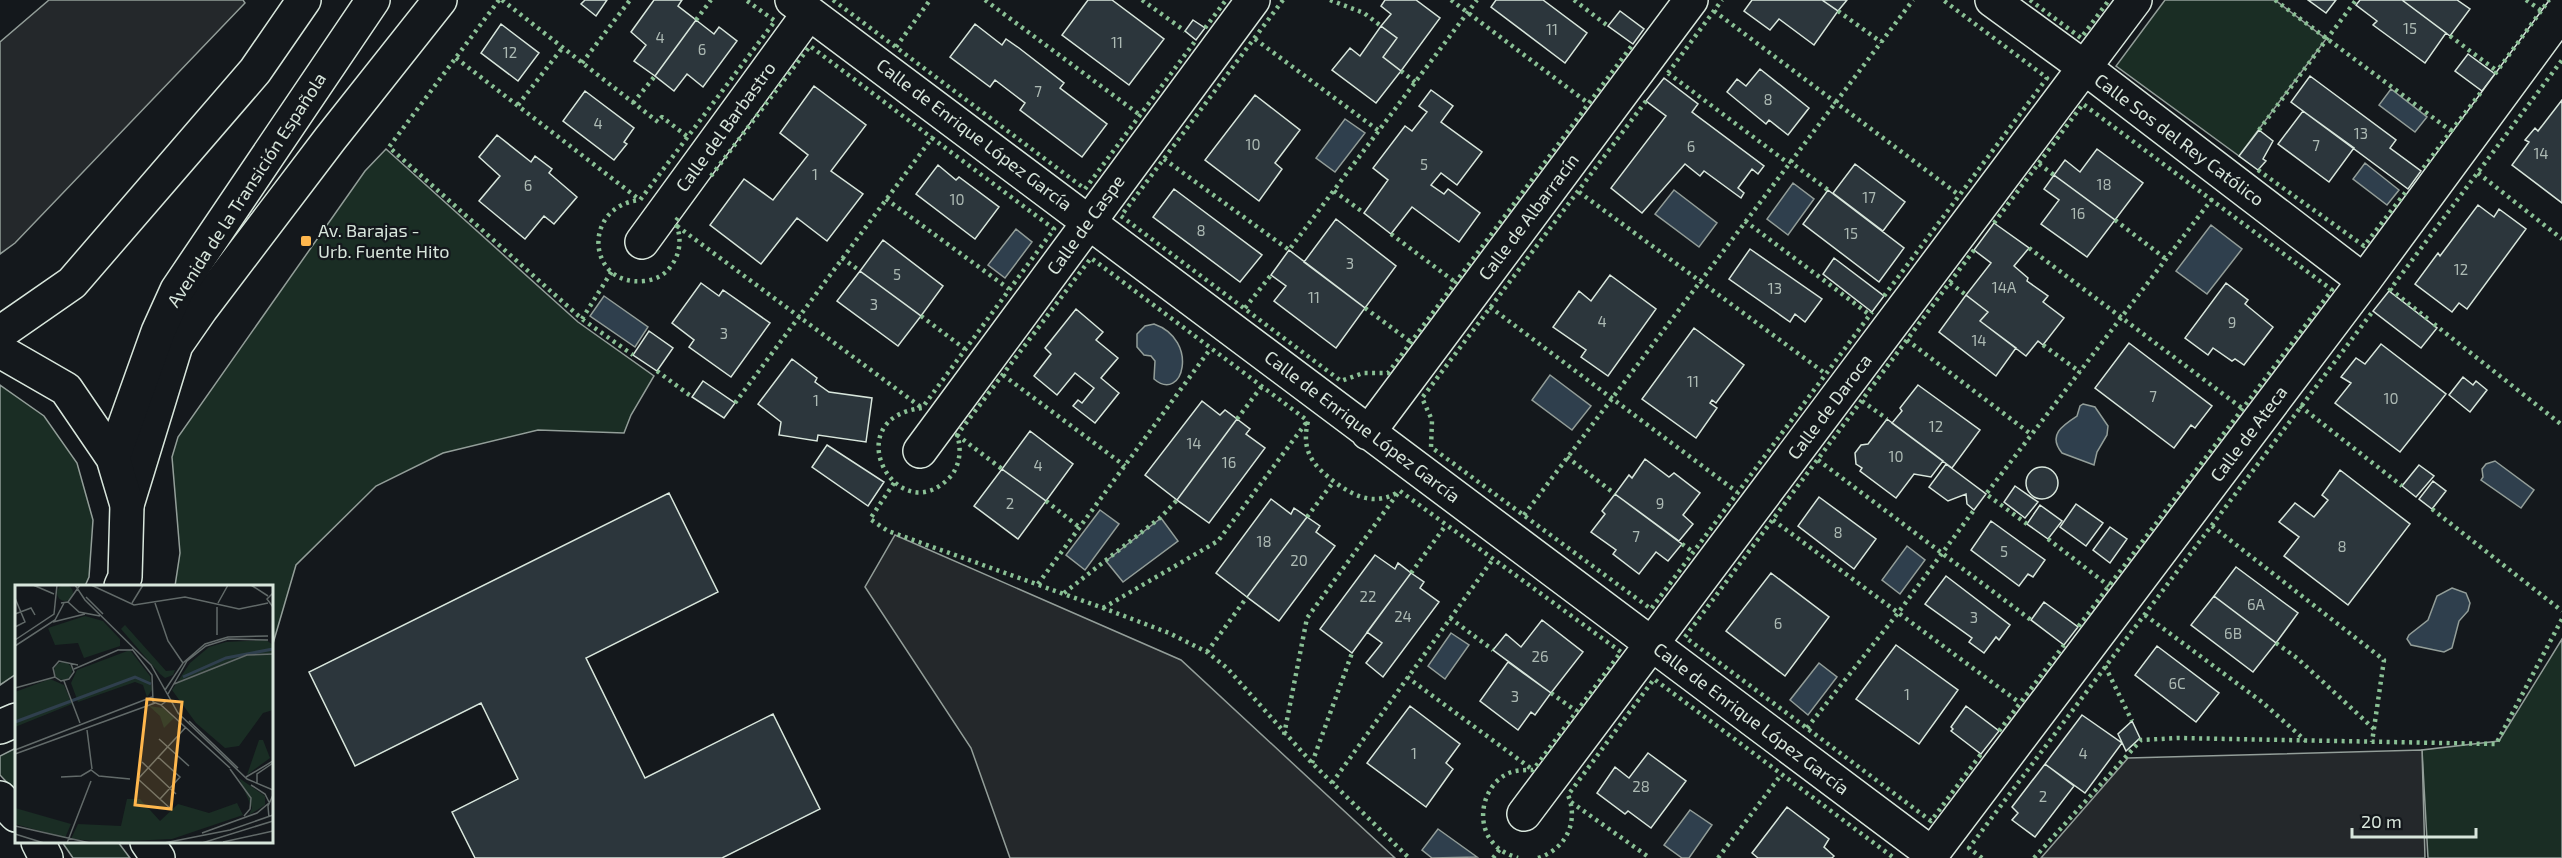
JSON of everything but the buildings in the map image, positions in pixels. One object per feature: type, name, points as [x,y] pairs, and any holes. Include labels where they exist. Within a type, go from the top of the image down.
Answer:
[{"type":"street","points":[[0,333],[72,282],[255,71],[304,0]]},
{"type":"street","name":"Avenida de la Transición Española","points":[[113,458],[158,332],[177,290],[373,0]]},
{"type":"street","points":[[121,585],[125,577],[127,505],[176,345],[323,148],[440,0]]},
{"type":"street","name":"Calle de Caspe","points":[[920,451],[1253,0]]},
{"type":"street","name":"Calle de Albarracín","points":[[1368,433],[1690,0]]},
{"type":"street","name":"Calle Sos del Rey Católico","points":[[1992,0],[2084,67],[2364,281]]},
{"type":"street","name":"Calle de Daroca","points":[[1524,814],[2134,0]]},
{"type":"street","name":"Calle de Enrique López García","points":[[801,7],[1089,220],[1368,433],[1932,854]]},
{"type":"street","name":"Calle del Barbastro","points":[[642,242],[801,7]]},
{"type":"street","name":"Calle de Ateca","points":[[1932,854],[2364,281],[2562,12]]},
{"type":"street","points":[[0,351],[66,389],[113,458],[127,505]]},
{"type":"street","points":[[0,727],[15,720]]},
{"type":"street","points":[[0,798],[15,814]]},
{"type":"street","points":[[38,843],[46,858]]},
{"type":"street","points":[[148,843],[158,858]]},
{"type":"green space","points":[[2165,0],[2275,0],[2326,39],[2239,156],[2116,66]]},
{"type":"green space","points":[[386,149],[578,322],[654,376],[631,415],[624,433],[538,430],[443,453],[376,486],[296,565],[273,644],[273,585],[175,585],[180,553],[172,457],[178,437],[365,171]]},
{"type":"green space","points":[[0,385],[44,416],[77,463],[93,520],[89,577],[85,585],[15,585],[15,675],[0,685]]},
{"type":"green space","points":[[2562,639],[2562,858],[2428,858],[2422,750],[2499,741]]},
{"type":"green space","points":[[15,748],[15,791],[0,775],[0,756]]},
{"type":"green space","points":[[63,843],[119,843],[130,858],[73,858]]},
{"type":"shaded area","points":[[49,0],[243,0],[245,3],[15,243],[0,254],[0,42]]},
{"type":"shaded area","points":[[895,535],[1181,660],[1395,858],[1010,858],[971,748],[865,587]]},
{"type":"shaded area","points":[[2422,750],[2425,858],[2041,858],[2128,758]]},
{"type":"water","points":[[2391,89],[2427,117],[2415,132],[2379,105]]},
{"type":"water","points":[[1345,119],[1365,133],[1335,172],[1316,158]]},
{"type":"water","points":[[2365,163],[2399,190],[2387,205],[2353,179]]},
{"type":"water","points":[[1793,183],[1814,199],[1788,235],[1767,219]]},
{"type":"water","points":[[1674,190],[1717,223],[1699,247],[1655,214]]},
{"type":"water","points":[[2211,225],[2242,249],[2207,294],[2176,271]]},
{"type":"water","points":[[1016,229],[1032,242],[1005,278],[988,265]]},
{"type":"water","points":[[604,296],[648,327],[635,347],[590,316]]},
{"type":"water","points":[[1154,324],[1168,332],[1177,343],[1182,355],[1179,377],[1173,383],[1164,384],[1154,379],[1155,361],[1151,356],[1144,355],[1137,347],[1137,334],[1145,326]]},
{"type":"water","points":[[1550,375],[1591,406],[1572,430],[1532,400]]},
{"type":"water","points":[[2083,404],[2095,407],[2108,426],[2107,435],[2097,452],[2094,465],[2062,453],[2056,441],[2059,431],[2077,416]]},
{"type":"water","points":[[2495,461],[2534,490],[2521,508],[2481,480],[2482,469],[2486,464]]},
{"type":"water","points":[[1100,510],[1119,524],[1085,570],[1066,555]]},
{"type":"water","points":[[1161,518],[1178,541],[1123,582],[1106,561]]},
{"type":"water","points":[[1907,546],[1925,560],[1900,594],[1882,580]]},
{"type":"water","points":[[2452,588],[2466,593],[2470,603],[2468,611],[2459,621],[2452,648],[2444,652],[2411,645],[2407,639],[2409,635],[2428,620],[2437,596]]},
{"type":"water","points":[[1451,633],[1469,645],[1445,679],[1428,666]]},
{"type":"water","points":[[1819,663],[1837,677],[1808,715],[1790,700]]},
{"type":"water","points":[[1690,810],[1712,825],[1689,858],[1682,858],[1664,845]]},
{"type":"water","points":[[1438,829],[1477,857],[1432,858],[1422,850]]},
{"type":"hedge","points":[[499,0],[389,147],[582,319],[633,355]]},
{"type":"hedge","points":[[502,0],[658,122],[662,117],[688,137]]},
{"type":"hedge","points":[[582,63],[630,0]]},
{"type":"hedge","points":[[696,20],[711,0]]},
{"type":"hedge","points":[[678,218],[675,222],[679,239],[677,256],[666,272],[652,280],[625,279],[611,272],[602,260],[598,245],[600,230],[608,216],[621,205],[640,200],[775,21],[746,0]]},
{"type":"hedge","points":[[833,0],[1085,189],[1196,40]]},
{"type":"hedge","points":[[896,47],[930,0]]},
{"type":"hedge","points":[[985,0],[1140,115]]},
{"type":"hedge","points":[[1142,0],[1185,31]]},
{"type":"hedge","points":[[1205,28],[1226,0]]},
{"type":"hedge","points":[[1283,0],[1121,216],[1341,381],[1363,373],[1388,373],[1633,44]]},
{"type":"hedge","points":[[1330,0],[1364,13],[1381,26]]},
{"type":"hedge","points":[[1451,0],[1588,103]]},
{"type":"hedge","points":[[1164,159],[1289,250],[1477,0]]},
{"type":"hedge","points":[[1574,0],[1608,26]]},
{"type":"hedge","points":[[1668,73],[1722,0]]},
{"type":"hedge","points":[[1524,515],[1913,0]]},
{"type":"hedge","points":[[1884,296],[2047,78],[1943,0]]},
{"type":"hedge","points":[[2030,0],[2081,38],[2109,0]]},
{"type":"hedge","points":[[2275,0],[2451,131],[2421,171]]},
{"type":"hedge","points":[[2259,130],[2356,0]]},
{"type":"hedge","points":[[2526,0],[2542,11]]},
{"type":"hedge","points":[[2495,74],[2549,0]]},
{"type":"hedge","points":[[1714,11],[1959,195]]},
{"type":"hedge","points":[[1838,11],[1881,42]]},
{"type":"hedge","points":[[2450,36],[2497,71]]},
{"type":"hedge","points":[[1255,39],[1379,131]]},
{"type":"hedge","points":[[711,176],[810,46],[932,138]]},
{"type":"hedge","points":[[518,105],[563,47]]},
{"type":"hedge","points":[[456,58],[640,200]]},
{"type":"hedge","points":[[2389,291],[2562,60]]},
{"type":"hedge","points":[[1401,71],[1415,82]]},
{"type":"hedge","points":[[1668,73],[1788,163]]},
{"type":"hedge","points":[[633,103],[655,76]]},
{"type":"hedge","points":[[2451,131],[2482,91]]},
{"type":"hedge","points":[[1646,101],[1422,398],[1432,420],[1431,447],[1651,609],[1872,312]]},
{"type":"hedge","points":[[1994,223],[2083,104],[2332,290],[2078,627]]},
{"type":"hedge","points":[[735,403],[932,138],[1054,229],[922,408],[896,416],[882,431],[879,449],[883,467],[895,482],[911,491],[929,491],[953,474],[959,458],[957,435],[1091,258],[1308,421],[1306,441],[1310,457],[1336,483],[1351,493],[1367,498],[1383,498],[1400,491],[1621,652],[1533,770],[1509,773],[1500,778],[1488,795],[1483,815],[1488,835],[1499,849],[1518,858]]},
{"type":"hedge","points":[[1789,161],[1828,190]]},
{"type":"hedge","points":[[2039,164],[2054,175]]},
{"type":"hedge","points":[[2258,170],[2364,246],[2408,189]]},
{"type":"hedge","points":[[2478,173],[2562,239]]},
{"type":"hedge","points":[[1334,191],[1364,213]]},
{"type":"hedge","points":[[1579,192],[1826,374]]},
{"type":"hedge","points":[[886,199],[1009,289]]},
{"type":"hedge","points":[[2027,524],[1986,494],[2212,199]]},
{"type":"hedge","points":[[2115,220],[2166,259]]},
{"type":"hedge","points":[[1745,221],[1870,315]]},
{"type":"hedge","points":[[677,226],[922,408]]},
{"type":"hedge","points":[[1391,234],[1455,282]]},
{"type":"hedge","points":[[2029,248],[2243,409]]},
{"type":"hedge","points":[[1974,250],[1685,637],[1931,821],[1981,754]]},
{"type":"hedge","points":[[842,258],[860,271]]},
{"type":"hedge","points":[[582,319],[612,271]]},
{"type":"hedge","points":[[1245,308],[1271,275]]},
{"type":"hedge","points":[[1950,283],[1966,295]]},
{"type":"hedge","points":[[2390,289],[2428,319]]},
{"type":"hedge","points":[[1490,307],[1737,492]]},
{"type":"hedge","points":[[1365,308],[1411,342]]},
{"type":"hedge","points":[[1982,858],[1969,848],[2373,311]]},
{"type":"hedge","points":[[921,316],[965,349]]},
{"type":"hedge","points":[[2434,324],[2562,425]]},
{"type":"hedge","points":[[1907,340],[2032,435]]},
{"type":"hedge","points":[[2043,345],[2080,372]]},
{"type":"hedge","points":[[1038,584],[1211,348]]},
{"type":"hedge","points":[[657,371],[692,397]]},
{"type":"hedge","points":[[1003,375],[1125,466]]},
{"type":"hedge","points":[[1237,419],[1262,386]]},
{"type":"hedge","points":[[1862,401],[1887,419]]},
{"type":"hedge","points":[[2300,406],[2402,486]]},
{"type":"hedge","points":[[1103,608],[1218,541],[1306,423]]},
{"type":"hedge","points":[[957,435],[1002,469]]},
{"type":"hedge","points":[[1567,457],[1615,494]]},
{"type":"hedge","points":[[1818,460],[2031,620]]},
{"type":"hedge","points":[[1307,517],[1334,481]]},
{"type":"hedge","points":[[894,483],[870,519],[888,531],[1169,633],[1207,652],[1227,668],[1312,763],[1409,858]]},
{"type":"hedge","points":[[1284,735],[1307,618],[1398,493]]},
{"type":"hedge","points":[[1064,593],[1161,517],[1177,500]]},
{"type":"hedge","points":[[1046,501],[1079,527]]},
{"type":"hedge","points":[[2432,509],[2562,611]]},
{"type":"hedge","points":[[1807,728],[1898,613],[1974,510]]},
{"type":"hedge","points":[[1773,520],[2020,703]]},
{"type":"hedge","points":[[1411,573],[1446,525]]},
{"type":"hedge","points":[[2212,526],[2384,660],[2372,742]]},
{"type":"hedge","points":[[2048,539],[2109,586]]},
{"type":"hedge","points":[[1682,544],[1693,552]]},
{"type":"hedge","points":[[1332,783],[1493,559]]},
{"type":"hedge","points":[[1207,652],[1247,597]]},
{"type":"hedge","points":[[2145,615],[2262,702],[2306,741]]},
{"type":"hedge","points":[[1450,618],[1493,650]]},
{"type":"hedge","points":[[2034,858],[2141,740],[2178,738],[2496,744],[2562,619]]},
{"type":"hedge","points":[[2276,643],[2297,658],[2374,729]]},
{"type":"hedge","points":[[1999,731],[2064,645]]},
{"type":"hedge","points":[[1312,763],[1352,653]]},
{"type":"hedge","points":[[2105,666],[2132,721]]},
{"type":"hedge","points":[[1407,677],[1533,770]]},
{"type":"hedge","points":[[1538,858],[1548,854],[1563,841],[1568,833],[1572,815],[1568,795],[1654,679],[1894,858]]},
{"type":"hedge","points":[[1551,693],[1576,711]]},
{"type":"hedge","points":[[1718,858],[1781,775]]},
{"type":"hedge","points":[[1571,802],[1650,858]]},
{"type":"hedge","points":[[1493,858],[1500,849]]},
{"type":"place","name":"Av. Barajas - Urb. Fuente Hito","points":[[306,241]]}]
